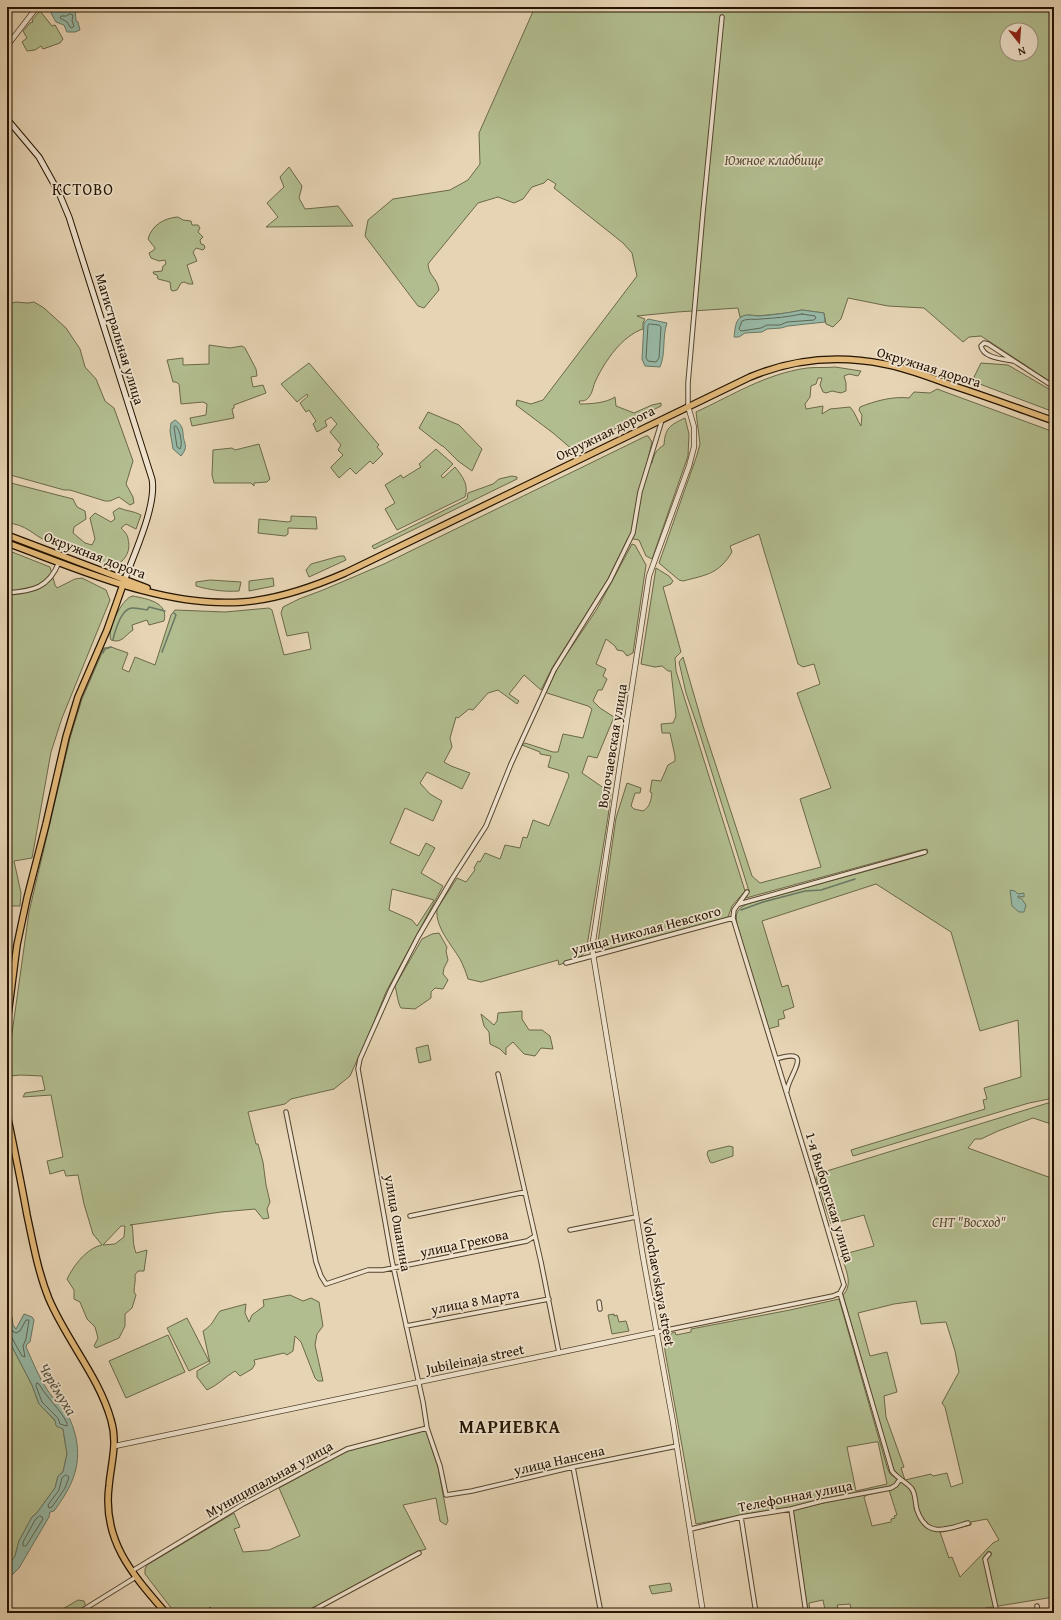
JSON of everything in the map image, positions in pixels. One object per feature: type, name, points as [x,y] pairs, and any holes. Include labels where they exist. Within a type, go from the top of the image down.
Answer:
[{"type":"main road","name":"Магистральная улица","points":[[7,119],[39,157],[57,189],[69,217],[152,479],[153,493],[151,506],[124,582]]},
{"type":"main road","name":"Окружная дорога","points":[[7,543],[59,562],[174,597],[216,602],[246,602],[276,596],[313,586],[372,560],[662,418],[750,377],[782,366],[816,360],[851,360],[885,364],[911,371],[1054,421]]},
{"type":"main road","name":"Окружная дорога","points":[[7,535],[124,582]]},
{"type":"main road","points":[[7,1023],[17,945],[26,898],[46,824],[66,737],[78,697],[107,630],[124,582]]},
{"type":"main road","points":[[7,1114],[36,1256],[46,1289],[58,1320],[107,1406],[113,1427],[115,1446],[108,1490],[110,1527],[116,1544],[132,1571],[166,1613]]},
{"type":"street","points":[[7,46],[37,7]]},
{"type":"street","points":[[688,406],[688,383],[722,17]]},
{"type":"street","points":[[1013,361],[993,357],[983,351],[981,346],[984,343],[988,344],[1054,387]]},
{"type":"street","name":"Волочаевская улица","points":[[592,955],[649,578],[694,447],[694,429],[688,406]]},
{"type":"street","name":"улица Ошанина","points":[[446,1495],[440,1466],[427,1428],[419,1382],[394,1268],[358,1067],[391,988],[418,937],[452,879],[486,826],[511,764],[554,670],[606,587],[627,546],[634,529],[638,499],[662,418]]},
{"type":"street","points":[[7,593],[33,590],[45,584],[56,571],[59,562]]},
{"type":"street","points":[[739,904],[925,852]]},
{"type":"street","points":[[733,918],[733,912],[747,892]]},
{"type":"street","name":"улица Николая Невского","points":[[566,963],[733,918]]},
{"type":"street","name":"1-я Выборгская улица","points":[[733,918],[843,1277],[844,1285],[840,1292],[889,1464],[893,1473],[912,1488],[919,1515],[923,1522],[932,1529],[940,1530],[968,1523]]},
{"type":"street","name":"Volochaevskaya street","points":[[592,955],[636,1217],[677,1446],[703,1613]]},
{"type":"street","points":[[776,1059],[791,1056],[797,1061],[798,1066],[787,1088],[787,1094]]},
{"type":"street","points":[[498,1074],[549,1299],[559,1353]]},
{"type":"street","name":"улица Грекова","points":[[286,1112],[316,1262],[321,1276],[326,1284],[368,1270],[394,1268],[527,1241],[535,1236]]},
{"type":"street","points":[[410,1216],[525,1192]]},
{"type":"street","points":[[570,1230],[636,1217]]},
{"type":"street","name":"Jubileinaja street","points":[[115,1446],[833,1296],[840,1292]]},
{"type":"street","name":"улица 8 Марта","points":[[406,1326],[549,1299]]},
{"type":"street","points":[[599,1302],[600,1309]]},
{"type":"street","name":"Муниципальная улица","points":[[132,1571],[243,1504],[346,1449],[427,1428]]},
{"type":"street","name":"улица Нансена","points":[[446,1495],[479,1490],[573,1467],[677,1446]]},
{"type":"street","points":[[573,1467],[601,1613]]},
{"type":"street","name":"Телефонная улица","points":[[691,1529],[741,1517],[791,1509],[822,1501],[891,1488],[900,1480]]},
{"type":"street","points":[[791,1509],[806,1613]]},
{"type":"street","points":[[741,1517],[756,1613]]},
{"type":"street","points":[[308,1613],[419,1553]]},
{"type":"street","points":[[989,1554],[985,1559],[997,1613]]},
{"type":"street","points":[[78,1613],[136,1577]]},
{"type":"street","points":[[1037,1606],[1038,1613]]},
{"type":"green space","name":"Южное кладбище","points":[[535,7],[1054,7],[1054,384],[981,336],[969,337],[963,342],[924,308],[888,306],[848,298],[841,319],[833,327],[826,324],[824,313],[802,310],[787,313],[758,316],[748,315],[740,317],[738,308],[637,316],[645,319],[643,329],[635,332],[621,343],[609,357],[588,398],[583,401],[579,401],[580,404],[603,402],[615,397],[616,406],[634,413],[652,405],[661,403],[661,406],[573,450],[516,405],[517,400],[531,404],[543,400],[637,276],[632,253],[623,243],[554,188],[556,184],[548,179],[544,183],[532,187],[523,199],[514,203],[498,197],[478,203],[428,264],[430,272],[437,282],[439,290],[424,308],[418,306],[365,236],[368,220],[393,199],[450,190],[468,180],[480,164],[479,133]]},
{"type":"green space","points":[[40,11],[52,26],[55,25],[63,39],[60,43],[43,49],[41,46],[35,50],[27,51],[22,42],[27,38],[23,31],[30,23],[33,22],[32,20]]},
{"type":"green space","points":[[289,167],[302,186],[299,198],[305,209],[338,206],[353,226],[266,227],[278,217],[267,203],[284,187],[280,177]]},
{"type":"green space","points":[[178,217],[183,220],[191,221],[192,225],[198,225],[200,228],[198,232],[203,237],[200,240],[201,244],[204,245],[205,248],[203,250],[196,248],[193,252],[197,261],[187,265],[193,284],[184,282],[181,283],[177,290],[173,291],[171,290],[170,282],[158,279],[157,275],[153,272],[162,271],[163,266],[166,264],[165,260],[159,261],[151,258],[149,253],[155,248],[148,239],[152,230],[159,223]]},
{"type":"green space","points":[[16,302],[34,302],[44,308],[66,328],[80,349],[85,367],[96,379],[105,401],[114,408],[133,461],[126,484],[133,497],[134,503],[130,505],[119,497],[110,501],[105,501],[70,490],[64,490],[7,474],[7,304]]},
{"type":"green space","points":[[209,345],[230,348],[242,346],[245,348],[256,369],[257,376],[251,377],[253,387],[263,385],[266,393],[234,405],[234,408],[232,409],[234,418],[192,426],[190,418],[206,415],[207,404],[203,402],[181,404],[179,384],[173,382],[167,360],[183,358],[183,365],[209,364]]},
{"type":"green space","points":[[309,363],[379,445],[377,447],[383,454],[373,464],[370,461],[356,474],[350,468],[339,478],[331,468],[343,455],[338,450],[341,445],[330,432],[337,424],[331,417],[325,421],[327,426],[317,432],[313,424],[316,421],[309,410],[306,412],[300,403],[308,396],[307,394],[297,402],[281,384]]},
{"type":"green space","points":[[981,363],[1008,365],[1054,392],[1054,412],[977,383],[974,377]]},
{"type":"green space","points":[[835,367],[861,371],[858,376],[849,374],[844,376],[846,391],[841,393],[832,391],[826,393],[823,392],[820,385],[822,378],[818,378],[816,384],[811,386],[810,397],[805,404],[806,409],[823,406],[822,414],[830,409],[850,407],[861,426],[862,415],[859,410],[860,407],[884,400],[909,398],[914,392],[930,393],[937,389],[1054,432],[1054,974],[1050,978],[1050,993],[1054,995],[1054,1098],[1029,1103],[853,1156],[851,1150],[985,1109],[983,1100],[987,1099],[984,1088],[1021,1077],[1018,1020],[980,1031],[951,932],[876,884],[762,921],[782,987],[788,985],[794,1007],[783,1011],[785,1018],[778,1020],[779,1026],[768,1029],[737,924],[736,917],[739,910],[747,904],[924,855],[928,852],[927,849],[921,850],[746,898],[749,891],[686,693],[679,662],[683,657],[703,726],[752,876],[760,883],[821,867],[800,799],[831,788],[797,693],[820,684],[814,664],[803,667],[798,664],[759,534],[730,546],[732,552],[722,565],[717,569],[699,577],[683,581],[679,580],[659,563],[700,444],[696,412],[763,380],[777,375],[807,368]]},
{"type":"green space","points":[[428,412],[459,425],[482,449],[472,471],[419,428]]},
{"type":"green space","points":[[685,418],[689,434],[688,456],[652,559],[646,556],[639,540],[628,538],[608,579],[552,668],[541,690],[524,675],[509,694],[519,701],[517,704],[498,690],[488,693],[473,710],[469,709],[458,718],[456,717],[450,738],[452,747],[444,762],[470,773],[462,789],[427,772],[420,783],[430,794],[442,801],[433,821],[405,808],[390,843],[419,856],[426,843],[435,848],[421,873],[443,886],[386,992],[350,1076],[334,1089],[291,1099],[285,1104],[248,1112],[256,1144],[258,1144],[263,1162],[270,1202],[267,1209],[269,1218],[263,1219],[255,1209],[221,1212],[130,1225],[132,1225],[136,1253],[147,1250],[144,1271],[138,1271],[135,1275],[134,1292],[136,1295],[132,1308],[125,1314],[125,1326],[119,1338],[96,1348],[94,1346],[98,1338],[95,1327],[87,1319],[80,1302],[74,1299],[74,1290],[67,1279],[73,1268],[86,1253],[102,1245],[93,1234],[84,1204],[78,1175],[66,1176],[64,1170],[50,1174],[47,1161],[63,1157],[51,1095],[23,1097],[25,1093],[45,1090],[42,1076],[9,1076],[7,1074],[7,1069],[29,912],[70,738],[82,699],[104,648],[111,647],[128,653],[122,669],[129,672],[135,657],[155,665],[171,615],[175,610],[225,612],[269,608],[272,610],[284,655],[311,649],[308,632],[287,636],[281,613],[283,607],[384,564],[646,436],[648,436],[652,442],[647,463],[652,463],[656,452],[664,445],[667,431],[672,425]],"holes":[[[392,889],[434,900],[417,926],[412,920],[389,910]],[[121,1226],[125,1226],[124,1237],[115,1244],[103,1245]]]},
{"type":"green space","points":[[259,444],[270,479],[267,482],[254,483],[254,486],[251,483],[214,483],[212,475],[213,450],[232,448],[235,450]]},
{"type":"green space","points":[[436,449],[453,464],[441,476],[443,478],[455,467],[466,485],[465,497],[397,530],[385,509],[395,503],[385,485],[401,475],[403,478],[421,467],[419,464]]},
{"type":"green space","points":[[512,476],[517,477],[517,479],[374,549],[372,546],[467,499],[468,493],[493,484],[499,479]]},
{"type":"green space","points":[[7,482],[73,499],[77,507],[85,511],[86,519],[74,527],[73,533],[85,543],[92,545],[95,539],[90,518],[95,513],[111,522],[115,519],[113,512],[119,508],[141,515],[136,529],[126,524],[121,528],[126,533],[129,544],[129,549],[125,558],[118,564],[109,566],[56,546],[19,525],[7,523]]},
{"type":"green space","points":[[291,516],[316,517],[317,529],[288,528],[288,534],[285,536],[258,533],[259,519],[288,522],[291,521]]},
{"type":"green space","points":[[632,544],[635,545],[646,565],[633,653],[627,656],[623,651],[617,650],[615,646],[606,639],[596,664],[606,669],[603,676],[607,679],[602,690],[598,690],[593,701],[600,708],[614,717],[597,758],[588,756],[582,773],[611,793],[586,952],[581,956],[559,965],[558,960],[481,982],[468,979],[460,959],[441,929],[438,922],[437,909],[457,878],[466,882],[475,870],[474,868],[478,861],[480,862],[485,853],[500,859],[505,845],[520,848],[523,837],[527,838],[533,820],[549,826],[569,776],[568,773],[548,767],[551,756],[540,754],[540,752],[522,745],[525,743],[553,752],[558,752],[563,734],[583,738],[592,709],[588,706],[546,692],[558,667],[597,609]]},
{"type":"green space","points":[[7,550],[50,567],[57,588],[75,579],[82,578],[106,590],[110,600],[62,718],[51,752],[32,858],[14,861],[21,893],[20,906],[11,906],[7,902]]},
{"type":"green space","points":[[344,556],[346,560],[309,577],[306,570],[311,564]]},
{"type":"green space","points":[[656,568],[669,576],[673,581],[671,584],[663,587],[681,652],[675,658],[676,671],[745,891],[732,906],[728,917],[726,918],[605,950],[600,947],[598,942],[616,818],[627,783],[641,788],[640,793],[635,793],[631,806],[634,809],[643,811],[651,801],[652,793],[650,792],[652,780],[661,781],[668,765],[675,761],[670,733],[662,733],[661,724],[673,723],[676,716],[671,671],[668,671],[662,666],[655,667],[641,664]]},
{"type":"green space","points":[[273,578],[274,586],[249,591],[249,581]]},
{"type":"green space","points":[[210,580],[241,582],[239,591],[207,589],[196,586],[196,582]]},
{"type":"green space","points":[[133,596],[156,602],[163,610],[165,615],[164,621],[149,625],[147,620],[132,625],[133,630],[121,640],[111,640],[111,630],[116,615],[124,602]]},
{"type":"green space","points":[[439,933],[447,947],[446,951],[448,960],[443,974],[448,980],[443,989],[435,988],[431,992],[431,998],[415,1009],[401,1008],[395,986],[422,939],[432,934]]},
{"type":"green space","points":[[522,1011],[522,1019],[529,1030],[542,1030],[550,1036],[553,1049],[541,1048],[535,1056],[524,1054],[513,1042],[506,1048],[506,1055],[500,1049],[490,1044],[489,1032],[484,1026],[481,1014],[494,1025],[497,1021],[498,1013]]},
{"type":"green space","points":[[428,1045],[431,1060],[419,1063],[416,1048]]},
{"type":"green space","name":"СНТ \"Восход\"","points":[[1048,1103],[1054,1103],[1054,1125],[1033,1118],[981,1139],[975,1139],[968,1148],[1054,1179],[1054,1597],[955,1613],[852,1613],[850,1604],[837,1605],[838,1608],[825,1610],[823,1600],[809,1603],[810,1613],[808,1613],[793,1510],[897,1486],[903,1479],[894,1470],[891,1464],[843,1295],[848,1286],[848,1276],[841,1255],[874,1246],[864,1215],[831,1224],[816,1178],[817,1174]],"holes":[[[916,1301],[921,1324],[946,1322],[955,1351],[959,1372],[942,1403],[945,1407],[963,1483],[951,1487],[947,1473],[933,1476],[931,1474],[905,1480],[901,1468],[904,1467],[886,1417],[884,1396],[897,1392],[887,1352],[870,1356],[858,1313],[894,1304]],[[889,1490],[897,1515],[894,1516],[895,1518],[891,1519],[891,1522],[872,1526],[864,1497]],[[987,1519],[999,1540],[993,1543],[960,1577],[952,1557],[949,1558],[940,1532],[971,1525],[971,1522]]]},
{"type":"green space","points":[[729,1146],[733,1147],[733,1156],[712,1163],[710,1162],[707,1154],[708,1151]]},
{"type":"green space","points":[[290,1295],[303,1301],[311,1298],[319,1302],[323,1326],[317,1334],[315,1345],[323,1381],[318,1381],[315,1378],[301,1342],[295,1336],[293,1351],[287,1355],[284,1353],[254,1360],[255,1364],[252,1369],[240,1376],[235,1371],[207,1390],[197,1377],[197,1371],[210,1363],[203,1331],[211,1324],[220,1311],[246,1304],[245,1313],[249,1322],[252,1315],[264,1306],[263,1300]]},
{"type":"green space","points":[[839,1299],[887,1467],[890,1474],[898,1480],[893,1485],[888,1487],[791,1508],[752,1513],[696,1524],[665,1351],[666,1339],[669,1335],[675,1332],[676,1335],[691,1332],[691,1329]],"holes":[[[878,1442],[887,1484],[856,1491],[847,1447]]]},
{"type":"green space","points":[[614,1314],[614,1316],[617,1315],[619,1322],[626,1321],[629,1331],[612,1334],[608,1315]]},
{"type":"green space","points":[[187,1318],[209,1361],[189,1371],[167,1328]]},
{"type":"green space","points":[[168,1335],[185,1372],[126,1398],[109,1361]]},
{"type":"green space","points":[[7,1337],[32,1385],[39,1404],[63,1429],[67,1454],[63,1472],[58,1476],[55,1488],[36,1514],[32,1517],[19,1541],[15,1556],[7,1567]]},
{"type":"green space","points":[[426,1430],[438,1467],[448,1521],[446,1525],[440,1521],[436,1498],[403,1505],[426,1549],[417,1552],[306,1613],[216,1613],[210,1607],[207,1610],[207,1613],[175,1613],[145,1574],[147,1565],[234,1513],[240,1527],[234,1529],[243,1552],[269,1550],[300,1536],[279,1488],[347,1451]]},
{"type":"green space","points":[[670,1583],[672,1591],[652,1594],[649,1586]]},
{"type":"green space","points":[[78,1600],[84,1601],[86,1607],[76,1613],[56,1613]]},
{"type":"water","points":[[52,7],[75,7],[76,21],[78,22],[80,30],[75,32],[67,32],[64,25],[56,22],[51,13]]},
{"type":"water","points":[[802,310],[824,313],[825,322],[767,329],[762,332],[745,333],[739,337],[734,337],[736,323],[739,318],[743,316],[770,315]]},
{"type":"water","points":[[648,319],[667,323],[663,356],[660,367],[645,366],[642,359],[644,323]]},
{"type":"water","points":[[175,420],[182,428],[184,438],[185,450],[181,456],[173,449],[170,431],[171,423]]},
{"type":"water","points":[[1010,890],[1015,891],[1018,894],[1024,893],[1024,897],[1018,896],[1018,898],[1021,898],[1026,905],[1024,912],[1019,912],[1012,906]]},
{"type":"water","name":"Черёмуха","points":[[24,1314],[32,1317],[34,1320],[30,1342],[26,1347],[45,1386],[69,1418],[76,1438],[77,1458],[74,1477],[65,1494],[54,1511],[50,1512],[49,1517],[19,1568],[7,1580],[7,1567],[15,1556],[19,1541],[32,1517],[36,1514],[55,1488],[58,1476],[63,1472],[67,1454],[63,1429],[56,1426],[55,1420],[39,1404],[32,1385],[7,1337],[7,1317],[12,1317],[13,1325],[16,1329]]},
{"type":"waterway","points":[[113,640],[120,619],[128,609],[134,608],[147,610],[149,607],[165,611]]},
{"type":"waterway","points":[[162,652],[176,615],[174,613]]},
{"type":"waterway","points":[[103,653],[105,649],[111,647]]},
{"type":"waterway","points":[[741,910],[763,902],[805,891],[821,890],[855,879]]},
{"type":"district","name":"КСТОВО","points":[[83,189]]},
{"type":"district","name":"МАРИЕВКА","points":[[510,1426]]}]
